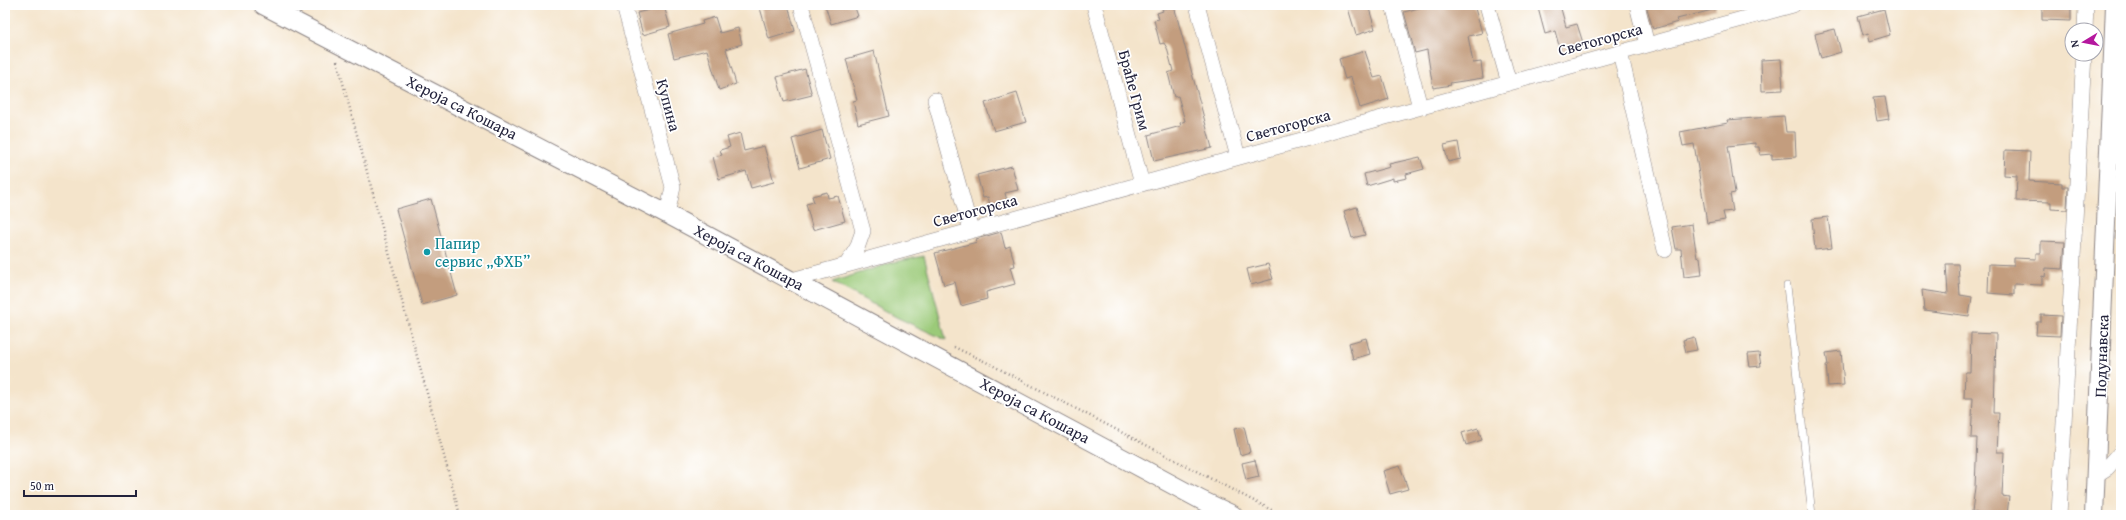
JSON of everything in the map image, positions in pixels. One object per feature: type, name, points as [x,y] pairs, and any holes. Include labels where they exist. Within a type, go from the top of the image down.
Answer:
[{"type":"street","name":"Хероја са Кошара","points":[[263,5],[667,214],[1201,500],[1233,515]]},
{"type":"street","name":"Купина","points":[[624,5],[673,187],[667,214]]},
{"type":"street","points":[[801,5],[863,231],[857,248],[847,264]]},
{"type":"street","name":"Браће Грим","points":[[1094,5],[1142,184]]},
{"type":"street","points":[[1197,5],[1238,157]]},
{"type":"street","points":[[1393,5],[1420,107]]},
{"type":"street","points":[[1487,5],[1509,83]]},
{"type":"street","points":[[1637,5],[1647,45]]},
{"type":"street","name":"Светогорска","points":[[792,280],[1793,5]]},
{"type":"street","points":[[2085,22],[2086,5]]},
{"type":"street","name":"Подунавска","points":[[2094,515],[2115,5]]},
{"type":"street","points":[[1620,52],[1665,250]]},
{"type":"street","points":[[2059,515],[2084,62]]},
{"type":"street","points":[[935,100],[971,230]]},
{"type":"street","points":[[2096,475],[2107,468],[2121,452]]},
{"type":"lane","points":[[1787,286],[1812,515]]},
{"type":"path","points":[[331,40],[460,515]]},
{"type":"green space","points":[[924,256],[946,340],[898,318],[832,282],[894,262]]},
{"type":"building","points":[[772,5],[788,5],[795,31],[769,39],[760,8]]},
{"type":"building","points":[[825,5],[854,5],[858,16],[831,24]]},
{"type":"building","points":[[1358,5],[1368,5],[1375,29],[1356,35],[1348,8]]},
{"type":"building","points":[[1429,5],[1474,5],[1482,33],[1468,36],[1473,63],[1481,62],[1483,78],[1450,83],[1451,85],[1433,88],[1427,50],[1415,53],[1404,12]]},
{"type":"building","points":[[1549,5],[1560,5],[1566,27],[1577,24],[1584,46],[1561,53],[1555,31],[1545,34],[1538,8]]},
{"type":"building","points":[[1646,5],[1715,5],[1716,9],[1677,19],[1678,22],[1653,29]]},
{"type":"building","points":[[2042,5],[2071,5],[2071,21],[2042,20]]},
{"type":"building","points":[[664,6],[670,27],[643,35],[637,13]]},
{"type":"building","points":[[1174,6],[1212,148],[1154,161],[1148,135],[1181,126],[1180,123],[1185,121],[1178,96],[1174,97],[1168,73],[1173,71],[1167,48],[1164,43],[1160,44],[1154,20],[1159,19],[1157,13],[1163,11],[1162,9]]},
{"type":"building","points":[[1884,9],[1890,35],[1870,41],[1868,33],[1863,35],[1858,16]]},
{"type":"building","points":[[715,17],[720,33],[738,28],[742,44],[726,49],[736,84],[719,90],[707,50],[674,58],[668,34],[703,24],[702,21]]},
{"type":"building","points":[[1835,29],[1841,52],[1821,58],[1815,34]]},
{"type":"building","points":[[874,51],[889,116],[858,124],[853,101],[857,100],[846,59]]},
{"type":"building","points":[[1365,51],[1374,78],[1382,76],[1389,99],[1360,108],[1351,77],[1345,79],[1339,59]]},
{"type":"building","points":[[1781,59],[1783,90],[1762,91],[1761,60]]},
{"type":"building","points":[[805,69],[812,95],[784,102],[777,77]]},
{"type":"building","points":[[1017,93],[1026,122],[994,131],[985,103]]},
{"type":"building","points":[[1885,97],[1889,119],[1877,121],[1873,98]]},
{"type":"building","points":[[1784,116],[1786,132],[1795,132],[1796,157],[1772,159],[1772,154],[1760,155],[1759,147],[1755,147],[1755,143],[1728,146],[1735,193],[1730,194],[1733,211],[1723,212],[1725,220],[1707,223],[1694,144],[1683,146],[1680,132],[1728,123],[1727,120]]},
{"type":"building","points":[[822,130],[830,159],[800,168],[792,139]]},
{"type":"building","points":[[740,133],[744,151],[764,146],[774,182],[751,188],[746,171],[719,179],[713,157],[722,155],[720,150],[730,147],[727,137]]},
{"type":"building","points":[[1458,142],[1461,159],[1448,162],[1444,145]]},
{"type":"building","points":[[2005,150],[2030,151],[2029,181],[2062,183],[2062,187],[2068,187],[2067,210],[2051,209],[2051,202],[2016,201],[2017,176],[2004,175]]},
{"type":"building","points":[[1420,157],[1424,169],[1406,174],[1407,178],[1393,181],[1393,178],[1367,186],[1364,174],[1390,167],[1389,164]]},
{"type":"building","points":[[1012,166],[1018,190],[1005,193],[1007,201],[990,205],[988,197],[983,198],[977,175]]},
{"type":"building","points":[[827,192],[828,198],[838,196],[845,221],[813,230],[806,204],[814,202],[812,196]]},
{"type":"building","name":"Папир сервис „ФХБ”","points":[[431,199],[457,295],[422,305],[396,209]]},
{"type":"building","points":[[1357,207],[1365,235],[1352,238],[1344,211]]},
{"type":"building","points":[[1828,217],[1832,248],[1815,250],[1812,219]]},
{"type":"building","points":[[1692,224],[1697,258],[1700,257],[1702,275],[1684,277],[1681,249],[1676,249],[1672,227]]},
{"type":"building","points":[[1001,232],[1005,248],[1010,246],[1015,266],[1010,267],[1015,284],[986,292],[987,299],[961,306],[955,282],[944,285],[935,253],[977,242],[976,239]]},
{"type":"building","points":[[2041,241],[2065,242],[2063,269],[2046,268],[2045,277],[2042,276],[2042,285],[2014,284],[2014,295],[1988,293],[1989,264],[2014,265],[2014,258],[2036,259],[2036,253],[2041,253]]},
{"type":"building","points":[[1268,264],[1273,279],[1251,285],[1247,269]]},
{"type":"building","points":[[1946,264],[1958,264],[1960,295],[1972,297],[1969,316],[1924,310],[1922,290],[1948,294]]},
{"type":"building","points":[[2041,315],[2061,316],[2060,336],[2036,335],[2037,322],[2041,322]]},
{"type":"building","points":[[1971,333],[1996,334],[1994,413],[1999,413],[1997,452],[2004,452],[2002,496],[2009,497],[2007,515],[1977,515],[1977,513],[1972,512],[1975,487],[1977,438],[1971,438],[1973,398],[1964,398],[1965,372],[1970,372]]},
{"type":"building","points":[[1694,337],[1697,350],[1686,352],[1683,340]]},
{"type":"building","points":[[1366,338],[1370,354],[1353,359],[1349,343]]},
{"type":"building","points":[[1841,351],[1844,385],[1828,386],[1826,365],[1828,365],[1826,353]]},
{"type":"building","points":[[1759,353],[1761,366],[1750,367],[1748,354]]},
{"type":"building","points":[[1244,427],[1250,452],[1240,455],[1234,429]]},
{"type":"building","points":[[1478,428],[1482,440],[1466,445],[1462,433]]},
{"type":"building","points":[[1255,460],[1259,477],[1246,480],[1242,463]]},
{"type":"building","points":[[1400,466],[1408,489],[1390,494],[1383,471]]},
{"type":"place","name":"Папир сервис „ФХБ”","points":[[427,252]]}]
